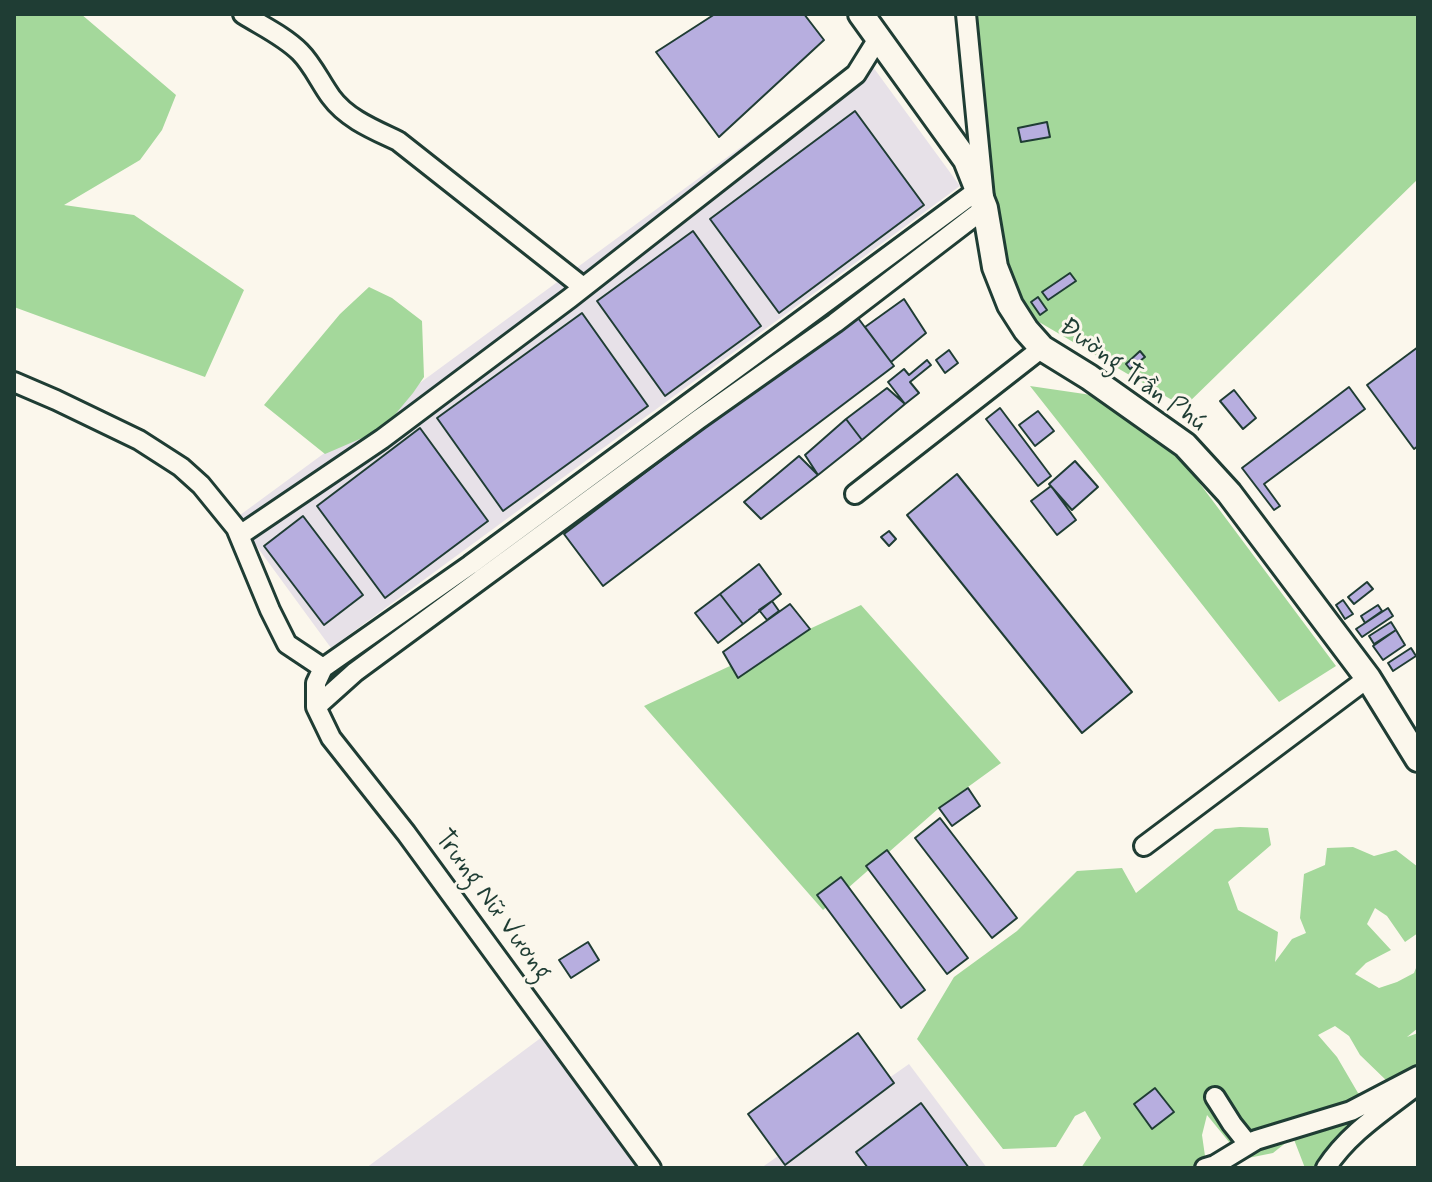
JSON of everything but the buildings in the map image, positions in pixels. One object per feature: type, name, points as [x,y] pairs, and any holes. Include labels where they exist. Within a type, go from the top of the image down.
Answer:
[{"type":"main road","name":"Đường Trần Phú","points":[[861,14],[966,160],[982,199],[995,267],[1010,305],[1026,330],[1042,348],[1185,445],[1229,493],[1368,678],[1418,759]]},
{"type":"street","points":[[243,14],[301,53],[330,96],[348,114],[398,141],[583,287]]},
{"type":"street","points":[[966,14],[982,199]]},
{"type":"street","points":[[240,535],[382,439],[583,287],[856,74],[879,37]]},
{"type":"street","points":[[316,707],[316,683],[323,668],[982,199]]},
{"type":"street","points":[[316,707],[355,672],[835,323],[982,199]]},
{"type":"street","points":[[855,494],[1042,348]]},
{"type":"street","points":[[14,382],[139,440],[181,467],[201,485],[240,535],[287,644],[323,668]]},
{"type":"street","points":[[1144,846],[1368,678]]},
{"type":"street","name":"Trưng Nữ Vương","points":[[316,707],[331,738],[415,845],[651,1168]]},
{"type":"street","points":[[1205,1168],[1265,1136],[1351,1111],[1418,1078]]},
{"type":"street","points":[[1326,1168],[1361,1128],[1413,1089],[1418,1078]]},
{"type":"street","points":[[1215,1097],[1248,1144]]},
{"type":"shaded area","points":[[865,56],[960,186],[331,648],[236,518]]},
{"type":"shaded area","points":[[542,1037],[638,1168],[366,1168]]},
{"type":"shaded area","points":[[909,1064],[987,1168],[761,1168]]},
{"type":"green space","points":[[14,14],[81,14],[176,95],[162,130],[140,160],[64,205],[134,215],[244,290],[205,377],[14,307]]},
{"type":"green space","points":[[963,14],[1418,14],[1418,179],[1184,407],[1010,305]]},
{"type":"green space","points":[[369,287],[392,298],[422,321],[424,377],[383,429],[325,454],[264,405],[340,314]]},
{"type":"green space","points":[[1030,386],[1139,402],[1336,666],[1279,702]]},
{"type":"green space","points":[[861,605],[1001,763],[939,808],[823,910],[644,706]]},
{"type":"green space","points":[[1268,828],[1271,845],[1228,882],[1238,910],[1278,932],[1275,962],[1292,939],[1306,933],[1300,918],[1304,874],[1325,865],[1327,848],[1353,847],[1374,856],[1396,850],[1418,867],[1418,933],[1405,942],[1387,916],[1375,908],[1367,924],[1391,950],[1366,963],[1355,974],[1379,988],[1414,973],[1418,963],[1418,1028],[1407,1037],[1418,1033],[1418,1074],[1389,1083],[1360,1055],[1349,1036],[1335,1026],[1318,1035],[1337,1057],[1358,1093],[1381,1094],[1390,1113],[1371,1136],[1348,1150],[1337,1168],[1305,1168],[1293,1137],[1273,1153],[1243,1159],[1207,1115],[1202,1135],[1205,1156],[1228,1168],[1081,1168],[1101,1138],[1085,1111],[1075,1116],[1056,1147],[1003,1149],[917,1039],[954,977],[1017,931],[1077,871],[1122,868],[1136,893],[1215,829]]}]
